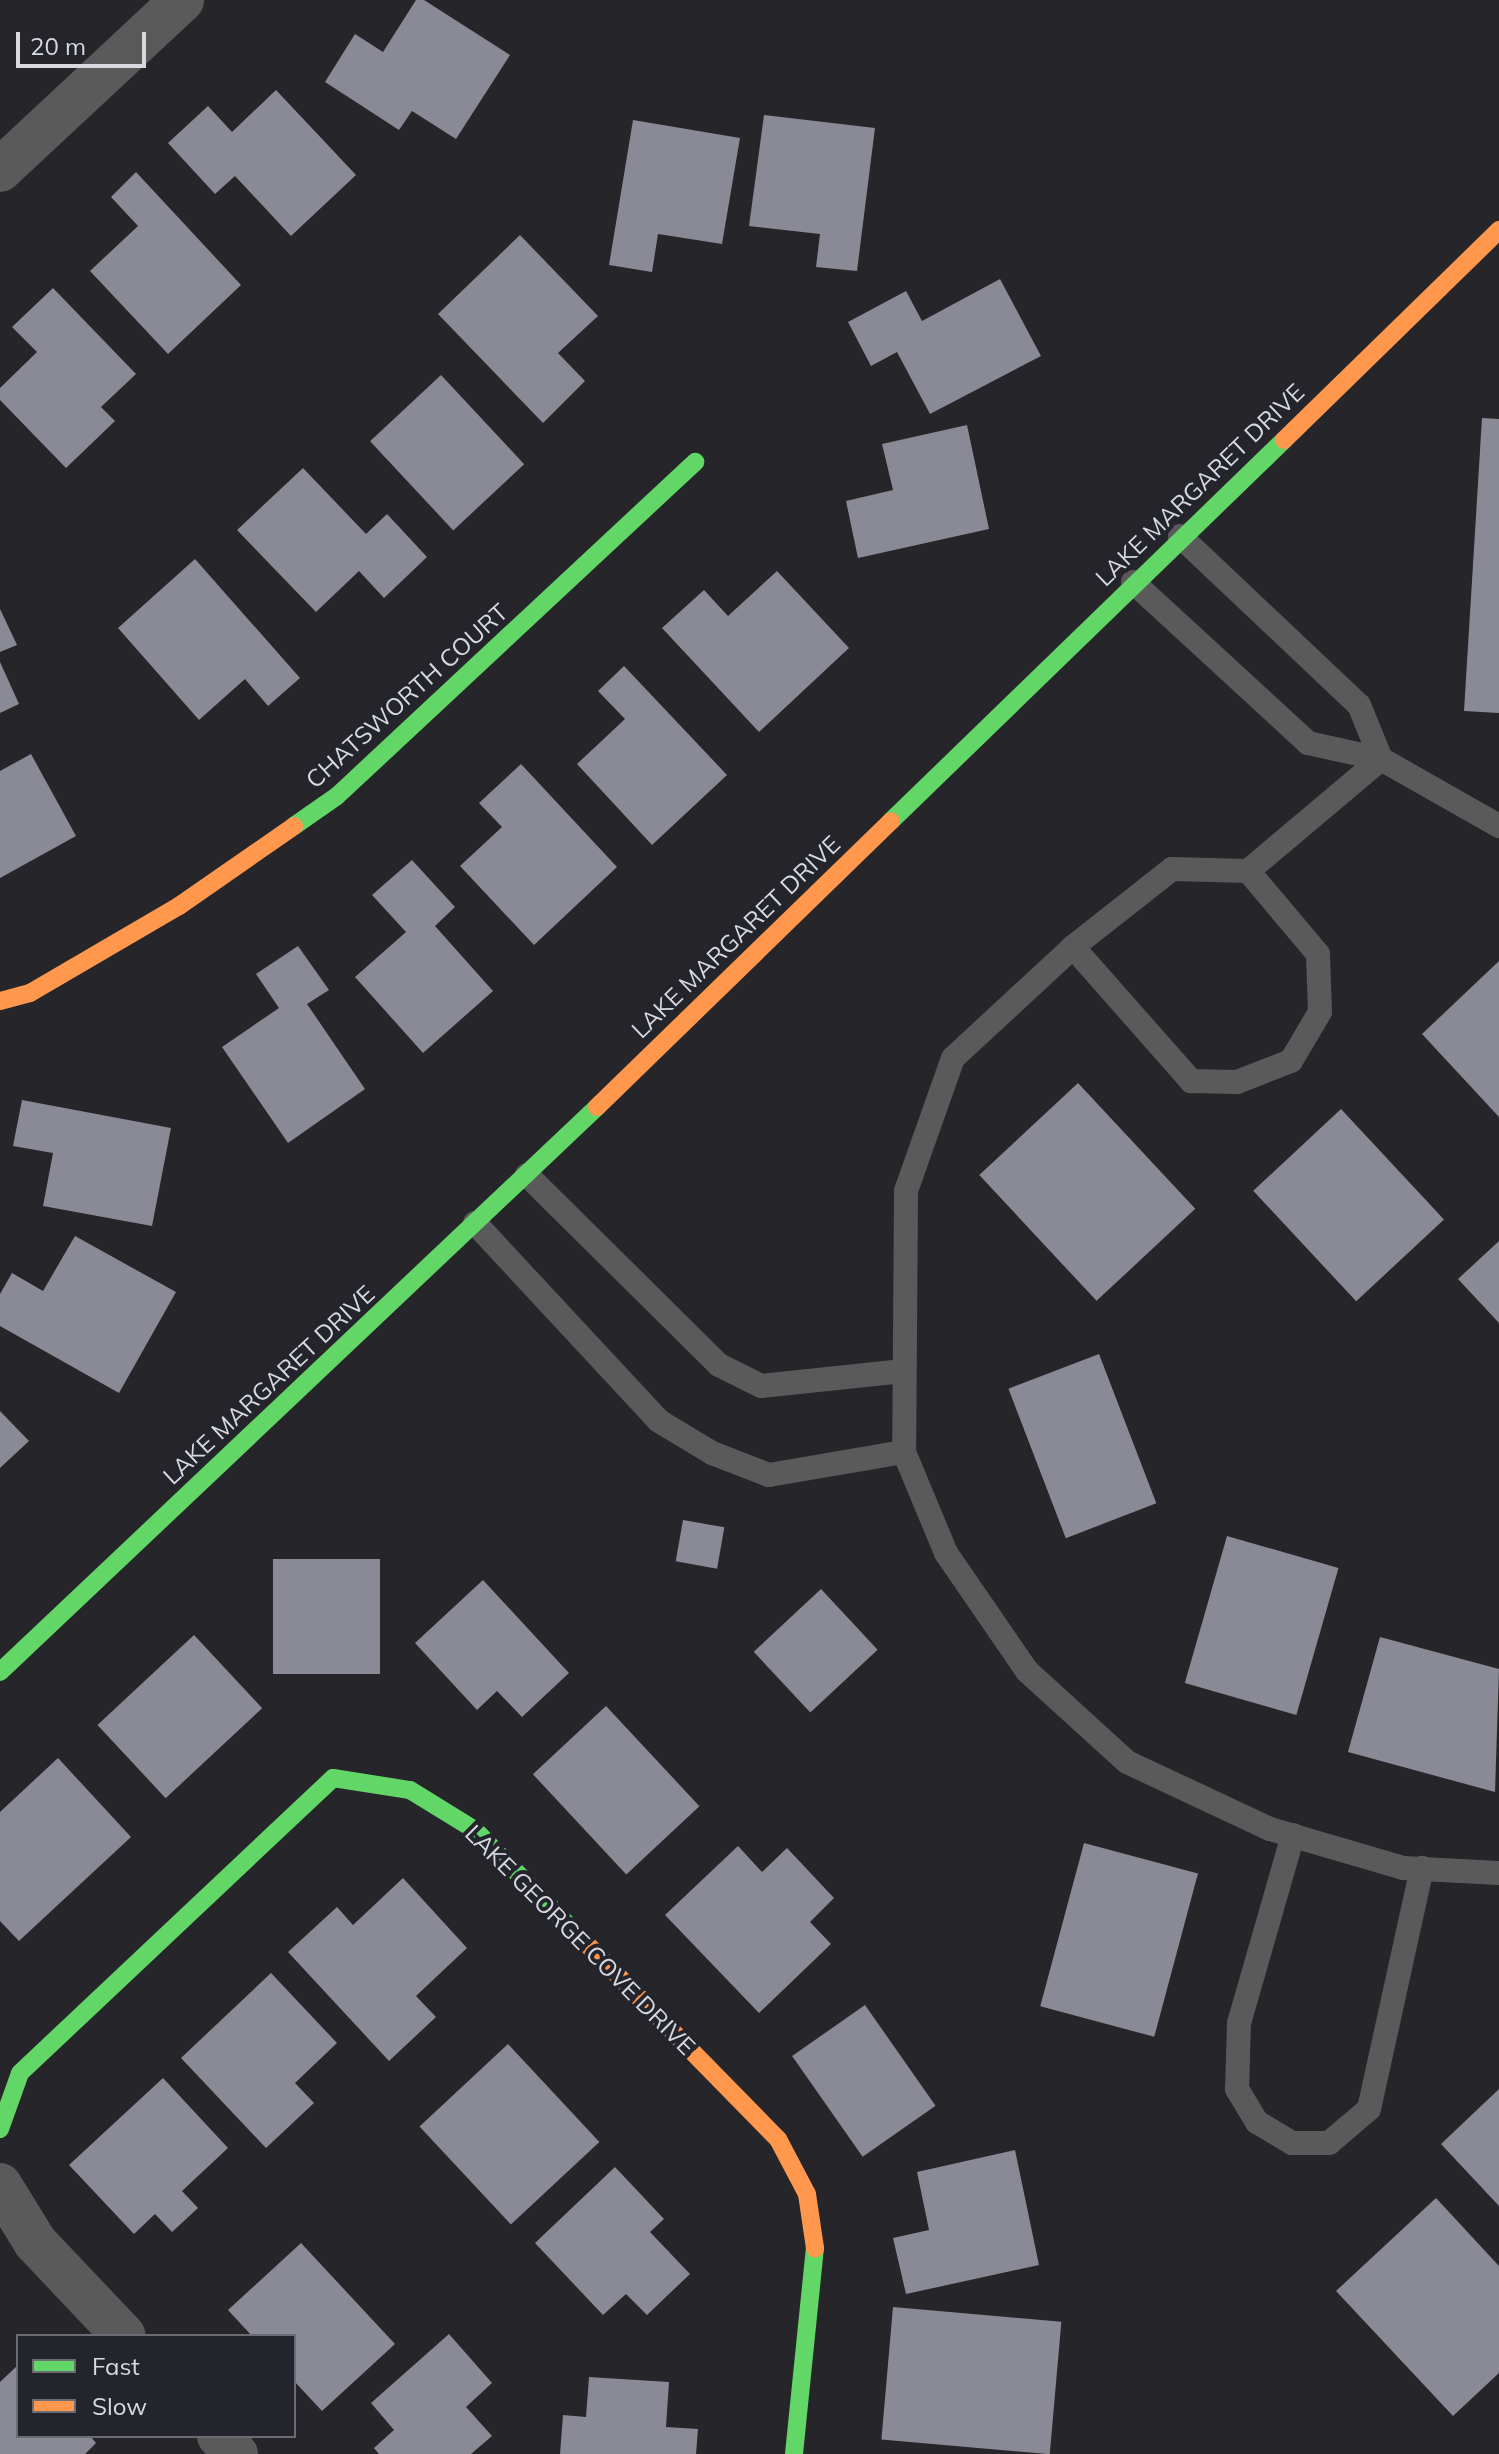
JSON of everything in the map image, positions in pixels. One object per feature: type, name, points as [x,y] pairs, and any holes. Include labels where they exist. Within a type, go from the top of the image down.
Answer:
[{"type":"street","points":[[0,170],[182,0]]},
{"type":"street","name":"LAKE MARGARET DRIVE","points":[[0,1672],[527,1175],[1180,536],[1499,230]]},
{"type":"street","name":"CHATSWORTH COURT","points":[[0,1001],[30,993],[179,906],[337,796],[695,462]]},
{"type":"street","name":"LAKE GEORGE COVE DRIVE","points":[[0,2129],[20,2073],[333,1778],[410,1790],[475,1830],[778,2139],[807,2194],[816,2252],[794,2454]]},
{"type":"street","points":[[0,2185],[35,2242],[122,2334]]},
{"type":"street","points":[[221,2438],[236,2454]]},
{"type":"lane","points":[[1180,536],[1359,705],[1381,759]]},
{"type":"lane","points":[[1133,582],[1308,743],[1381,759],[1499,826]]},
{"type":"lane","points":[[1381,759],[1248,871],[1172,869],[1073,947],[953,1058],[906,1191],[904,1452],[946,1553],[1027,1671],[1127,1762],[1293,1835],[1422,1868],[1499,1873]]},
{"type":"lane","points":[[1073,947],[1191,1081],[1237,1082],[1291,1061],[1320,1012],[1318,954],[1248,871]]},
{"type":"lane","points":[[527,1175],[719,1365],[761,1386],[903,1371]]},
{"type":"lane","points":[[475,1223],[659,1421],[712,1453],[769,1475],[904,1452]]},
{"type":"lane","points":[[1293,1835],[1239,2023],[1237,2089],[1257,2122],[1292,2143],[1329,2143],[1369,2109],[1422,1868]]},
{"type":"building","points":[[416,0],[424,0],[510,55],[456,139],[412,111],[399,130],[325,82],[355,34],[383,52]]},
{"type":"building","points":[[276,90],[356,175],[291,236],[235,176],[215,194],[168,143],[208,106],[232,132]]},
{"type":"building","points":[[764,115],[875,128],[857,271],[816,267],[820,234],[749,226]]},
{"type":"building","points":[[633,120],[740,138],[722,244],[658,234],[652,272],[609,265]]},
{"type":"building","points":[[136,172],[241,285],[168,354],[90,271],[138,226],[111,197]]},
{"type":"building","points":[[520,235],[598,316],[558,353],[585,381],[543,423],[438,314]]},
{"type":"building","points":[[1000,279],[1041,356],[930,414],[897,352],[871,366],[848,322],[906,291],[922,321]]},
{"type":"building","points":[[53,288],[136,374],[101,407],[115,421],[66,468],[0,400],[0,388],[37,352],[12,327]]},
{"type":"building","points":[[441,375],[524,464],[453,530],[370,441]]},
{"type":"building","points":[[1482,418],[1499,419],[1499,713],[1464,711]]},
{"type":"building","points":[[967,425],[989,529],[858,558],[846,501],[893,490],[882,444]]},
{"type":"building","points":[[303,468],[366,534],[387,514],[427,557],[384,598],[359,571],[316,612],[237,530]]},
{"type":"building","points":[[195,559],[300,678],[268,706],[245,679],[199,720],[118,628]]},
{"type":"building","points":[[777,571],[849,648],[759,732],[662,628],[704,590],[728,616]]},
{"type":"building","points":[[0,609],[17,645],[0,652]]},
{"type":"building","points":[[0,662],[19,704],[0,713]]},
{"type":"building","points":[[624,666],[727,775],[652,845],[577,764],[625,719],[598,691]]},
{"type":"building","points":[[31,754],[76,836],[0,878],[0,771]]},
{"type":"building","points":[[521,764],[617,867],[534,945],[460,866],[502,827],[479,803]]},
{"type":"building","points":[[412,860],[455,907],[435,926],[493,991],[423,1053],[355,977],[406,932],[372,895]]},
{"type":"building","points":[[298,946],[329,990],[307,1004],[365,1089],[288,1143],[222,1047],[279,1008],[256,974]]},
{"type":"building","points":[[1499,961],[1499,1117],[1422,1034]]},
{"type":"building","points":[[1078,1083],[1195,1209],[1097,1301],[979,1175]]},
{"type":"building","points":[[22,1100],[171,1128],[152,1226],[43,1206],[53,1153],[13,1146]]},
{"type":"building","points":[[1341,1109],[1444,1219],[1356,1301],[1253,1191]]},
{"type":"building","points":[[75,1236],[176,1292],[119,1393],[0,1326],[0,1294],[12,1273],[43,1291]]},
{"type":"building","points":[[1499,1241],[1499,1323],[1458,1279]]},
{"type":"building","points":[[1099,1354],[1156,1503],[1066,1538],[1008,1389]]},
{"type":"building","points":[[0,1411],[29,1441],[0,1468]]},
{"type":"building","points":[[683,1520],[724,1527],[717,1569],[676,1561]]},
{"type":"building","points":[[1227,1536],[1339,1568],[1296,1715],[1185,1683]]},
{"type":"building","points":[[273,1559],[380,1559],[380,1674],[273,1674]]},
{"type":"building","points":[[483,1580],[569,1673],[522,1717],[497,1691],[477,1710],[415,1643]]},
{"type":"building","points":[[821,1589],[878,1650],[810,1712],[754,1652]]},
{"type":"building","points":[[194,1635],[262,1708],[166,1798],[97,1725]]},
{"type":"building","points":[[1380,1637],[1499,1669],[1495,1792],[1348,1752]]},
{"type":"building","points":[[606,1706],[699,1806],[626,1874],[533,1774]]},
{"type":"building","points":[[58,1758],[131,1837],[19,1941],[0,1921],[0,1812]]},
{"type":"building","points":[[1084,1843],[1198,1874],[1154,2037],[1040,2006]]},
{"type":"building","points":[[738,1846],[762,1872],[787,1848],[834,1898],[810,1922],[831,1944],[759,2013],[665,1915]]},
{"type":"building","points":[[403,1878],[467,1948],[416,1996],[436,2017],[389,2061],[288,1952],[337,1907],[353,1925]]},
{"type":"building","points":[[271,1973],[337,2043],[295,2083],[314,2103],[266,2148],[181,2058]]},
{"type":"building","points":[[865,2005],[936,2106],[863,2157],[792,2056]]},
{"type":"building","points":[[508,2044],[599,2142],[511,2225],[420,2127]]},
{"type":"building","points":[[163,2078],[228,2148],[182,2191],[198,2208],[172,2232],[155,2214],[134,2234],[69,2165]]},
{"type":"building","points":[[1499,2089],[1499,2206],[1441,2144]]},
{"type":"building","points":[[1015,2150],[1039,2265],[906,2294],[893,2238],[929,2230],[917,2172]]},
{"type":"building","points":[[615,2167],[664,2219],[650,2232],[690,2274],[647,2315],[626,2294],[603,2315],[535,2243]]},
{"type":"building","points":[[1436,2198],[1499,2266],[1499,2373],[1453,2416],[1336,2291]]},
{"type":"building","points":[[301,2243],[395,2344],[322,2411],[296,2383],[296,2334],[250,2334],[228,2310]]},
{"type":"building","points":[[893,2307],[1061,2322],[1050,2454],[881,2439]]},
{"type":"building","points":[[449,2334],[492,2383],[466,2407],[492,2436],[471,2454],[379,2454],[374,2448],[394,2430],[371,2403]]},
{"type":"building","points":[[16,2367],[16,2438],[92,2438],[96,2443],[85,2454],[0,2454],[0,2382]]},
{"type":"building","points":[[589,2377],[669,2382],[666,2427],[698,2429],[696,2454],[560,2454],[563,2415],[586,2417]]},
{"type":"traffic: fast","points":[[891,821],[1284,440]]},
{"type":"traffic: fast","points":[[294,826],[337,796],[695,462]]},
{"type":"traffic: fast","points":[[0,1672],[597,1107]]},
{"type":"traffic: fast","points":[[0,2129],[20,2073],[333,1778],[410,1790],[475,1830],[577,1934]]},
{"type":"traffic: fast","points":[[794,2454],[815,2248]]},
{"type":"traffic: slow","points":[[1284,440],[1499,230]]},
{"type":"traffic: slow","points":[[597,1107],[891,821]]},
{"type":"traffic: slow","points":[[0,1001],[30,993],[179,906],[294,826]]},
{"type":"traffic: slow","points":[[577,1934],[778,2139],[807,2194],[815,2248]]}]
